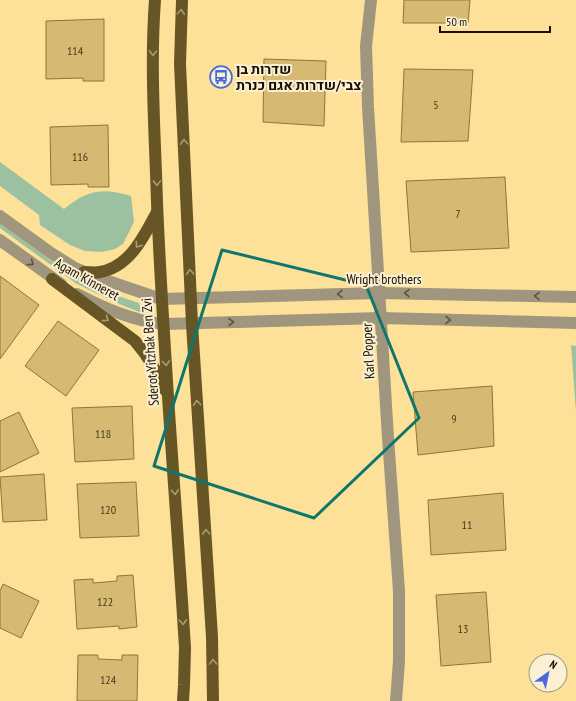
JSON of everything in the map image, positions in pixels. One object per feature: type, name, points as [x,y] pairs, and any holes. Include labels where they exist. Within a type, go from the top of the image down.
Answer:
[{"type":"main road","name":"Sderot Yitzhak Ben Zvi","points":[[155,0],[152,73],[161,299],[164,324],[185,648],[183,701]]},
{"type":"main road","points":[[182,0],[180,64],[192,324],[212,637],[213,701]]},
{"type":"main road","points":[[84,272],[100,272],[113,268],[124,261],[134,251],[143,238],[158,211]]},
{"type":"main road","points":[[52,279],[135,341],[146,353],[158,373],[168,399]]},
{"type":"street","name":"Karl Popper","points":[[371,0],[366,46],[388,446],[399,591],[400,661],[396,701]]},
{"type":"street","name":"Agam Kinneret","points":[[0,216],[51,253],[84,272],[161,299],[191,297]]},
{"type":"street","name":"Agam Kinneret","points":[[0,240],[52,279],[74,292],[112,310],[144,321],[164,324],[192,324]]},
{"type":"street","name":"Wright brothers","points":[[191,297],[379,293],[576,297]]},
{"type":"street","points":[[192,324],[381,318],[576,323]]},
{"type":"highlighted area","points":[[222,250],[366,285],[419,418],[314,518],[154,466]]},
{"type":"green space","points":[[0,162],[64,209],[80,198],[95,192],[103,191],[121,193],[131,196],[134,222],[123,244],[115,249],[102,252],[85,251],[70,245],[40,225],[39,215],[0,186]]},
{"type":"green space","points":[[0,223],[47,258],[72,274],[103,290],[139,303],[142,313],[77,284],[0,228]]},
{"type":"green space","points":[[571,345],[576,346],[576,412]]},
{"type":"building","points":[[404,0],[470,0],[468,23],[403,23]]},
{"type":"building","points":[[104,19],[104,81],[83,81],[83,78],[46,79],[46,21]]},
{"type":"building","points":[[264,59],[326,61],[324,126],[263,122]]},
{"type":"building","points":[[404,69],[473,70],[468,141],[401,142]]},
{"type":"building","points":[[108,125],[109,187],[88,187],[88,184],[51,185],[50,127]]},
{"type":"building","points":[[505,177],[509,248],[411,252],[406,181]]},
{"type":"building","points":[[0,276],[39,305],[0,359]]},
{"type":"building","points":[[58,321],[99,350],[66,396],[25,366]]},
{"type":"building","points":[[492,386],[494,446],[418,455],[413,392]]},
{"type":"building","points":[[132,406],[134,459],[75,462],[72,408]]},
{"type":"building","points":[[19,412],[39,453],[0,472],[0,421]]},
{"type":"building","points":[[44,474],[47,520],[3,522],[0,477]]},
{"type":"building","points":[[136,482],[139,536],[80,538],[77,484]]},
{"type":"building","points":[[503,493],[506,550],[431,555],[428,500]]},
{"type":"building","points":[[133,575],[137,627],[119,629],[119,626],[77,629],[74,580],[93,579],[93,583],[117,581],[117,576]]},
{"type":"building","points":[[3,584],[39,601],[21,638],[0,628],[0,591]]},
{"type":"building","points":[[486,592],[491,662],[441,666],[436,595]]},
{"type":"building","points":[[78,655],[98,655],[98,659],[122,660],[122,655],[138,655],[137,701],[77,701]]},
{"type":"place","name":"שדרות בן צבי/שדרות אגם כנרת","points":[[221,77]]}]
